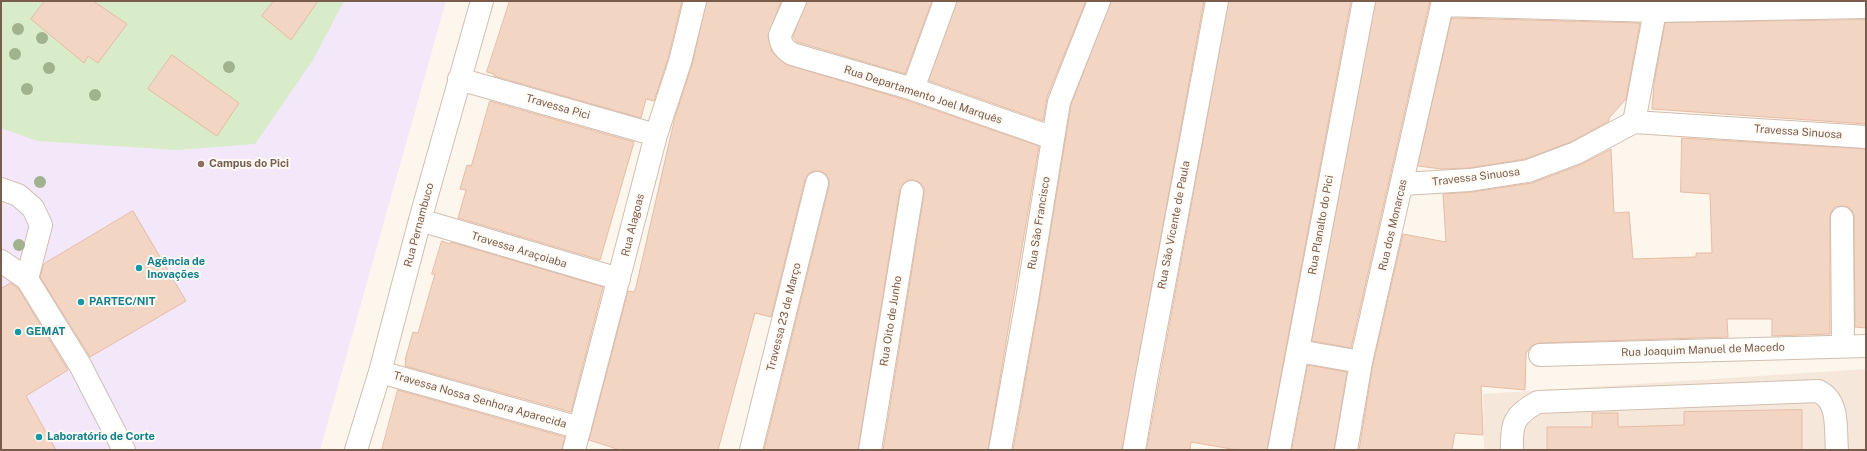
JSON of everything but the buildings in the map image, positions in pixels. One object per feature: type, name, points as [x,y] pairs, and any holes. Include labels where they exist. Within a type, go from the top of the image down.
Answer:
[{"type":"street","name":"Rua Pernambuco","points":[[356,450],[380,372],[420,220],[482,1]]},
{"type":"street","name":"Rua Alagoas","points":[[574,450],[656,135],[680,62],[695,1]]},
{"type":"street","name":"Rua Departamento Joel Marquês","points":[[795,1],[780,35],[780,41],[783,46],[792,54],[913,89],[1053,138]]},
{"type":"street","points":[[913,89],[945,1]]},
{"type":"street","name":"Rua São Francisco","points":[[1000,450],[1027,300],[1059,102],[1099,1]]},
{"type":"street","name":"Rua São Vicente de Paula","points":[[1134,450],[1217,1]]},
{"type":"street","name":"Rua Planalto do Pici","points":[[1279,450],[1364,1]]},
{"type":"street","points":[[1443,3],[1654,11],[1866,6]]},
{"type":"street","name":"Rua dos Monarcas","points":[[1346,450],[1361,362],[1443,3]]},
{"type":"street","points":[[1634,122],[1654,11]]},
{"type":"street","name":"Travessa Pici","points":[[459,79],[656,135]]},
{"type":"street","name":"Travessa Sinuosa","points":[[1402,184],[1470,180],[1528,170],[1576,153],[1634,122],[1866,137]]},
{"type":"street","name":"Travessa 23 de Março","points":[[751,450],[817,183]]},
{"type":"street","points":[[1,189],[18,195],[33,208],[40,225],[27,279]]},
{"type":"street","name":"Rua Oito de Junho","points":[[870,450],[912,192]]},
{"type":"street","points":[[1842,218],[1843,346]]},
{"type":"street","name":"Travessa Araçoiaba","points":[[420,220],[619,279]]},
{"type":"street","points":[[1,261],[27,279],[80,365],[124,450]]},
{"type":"street","name":"Rua Joaquim Manuel de Macedo","points":[[1540,355],[1866,346]]},
{"type":"street","points":[[1298,351],[1361,362]]},
{"type":"street","name":"Travessa Nossa Senhora Aparecida","points":[[380,372],[580,428]]},
{"type":"street","points":[[1512,450],[1511,430],[1519,415],[1524,409],[1538,402],[1818,391],[1825,394],[1834,409],[1836,450]]},
{"type":"shaded area","name":"Campus do Pici","points":[[1,1],[446,1],[320,450],[1,450]]},
{"type":"shaded area","points":[[1866,369],[1866,450],[1484,450],[1483,394]]},
{"type":"green space","points":[[1,1],[344,1],[313,60],[255,144],[177,150],[37,141],[1,128]]},
{"type":"place","name":"Campus do Pici","points":[[201,164]]},
{"type":"place","name":"Agência de Inovações","points":[[139,268]]},
{"type":"place","name":"PARTEC/NIT","points":[[81,302]]},
{"type":"place","name":"GEMAT","points":[[18,332]]},
{"type":"place","name":"Laboratório de Corte","points":[[39,437]]}]
